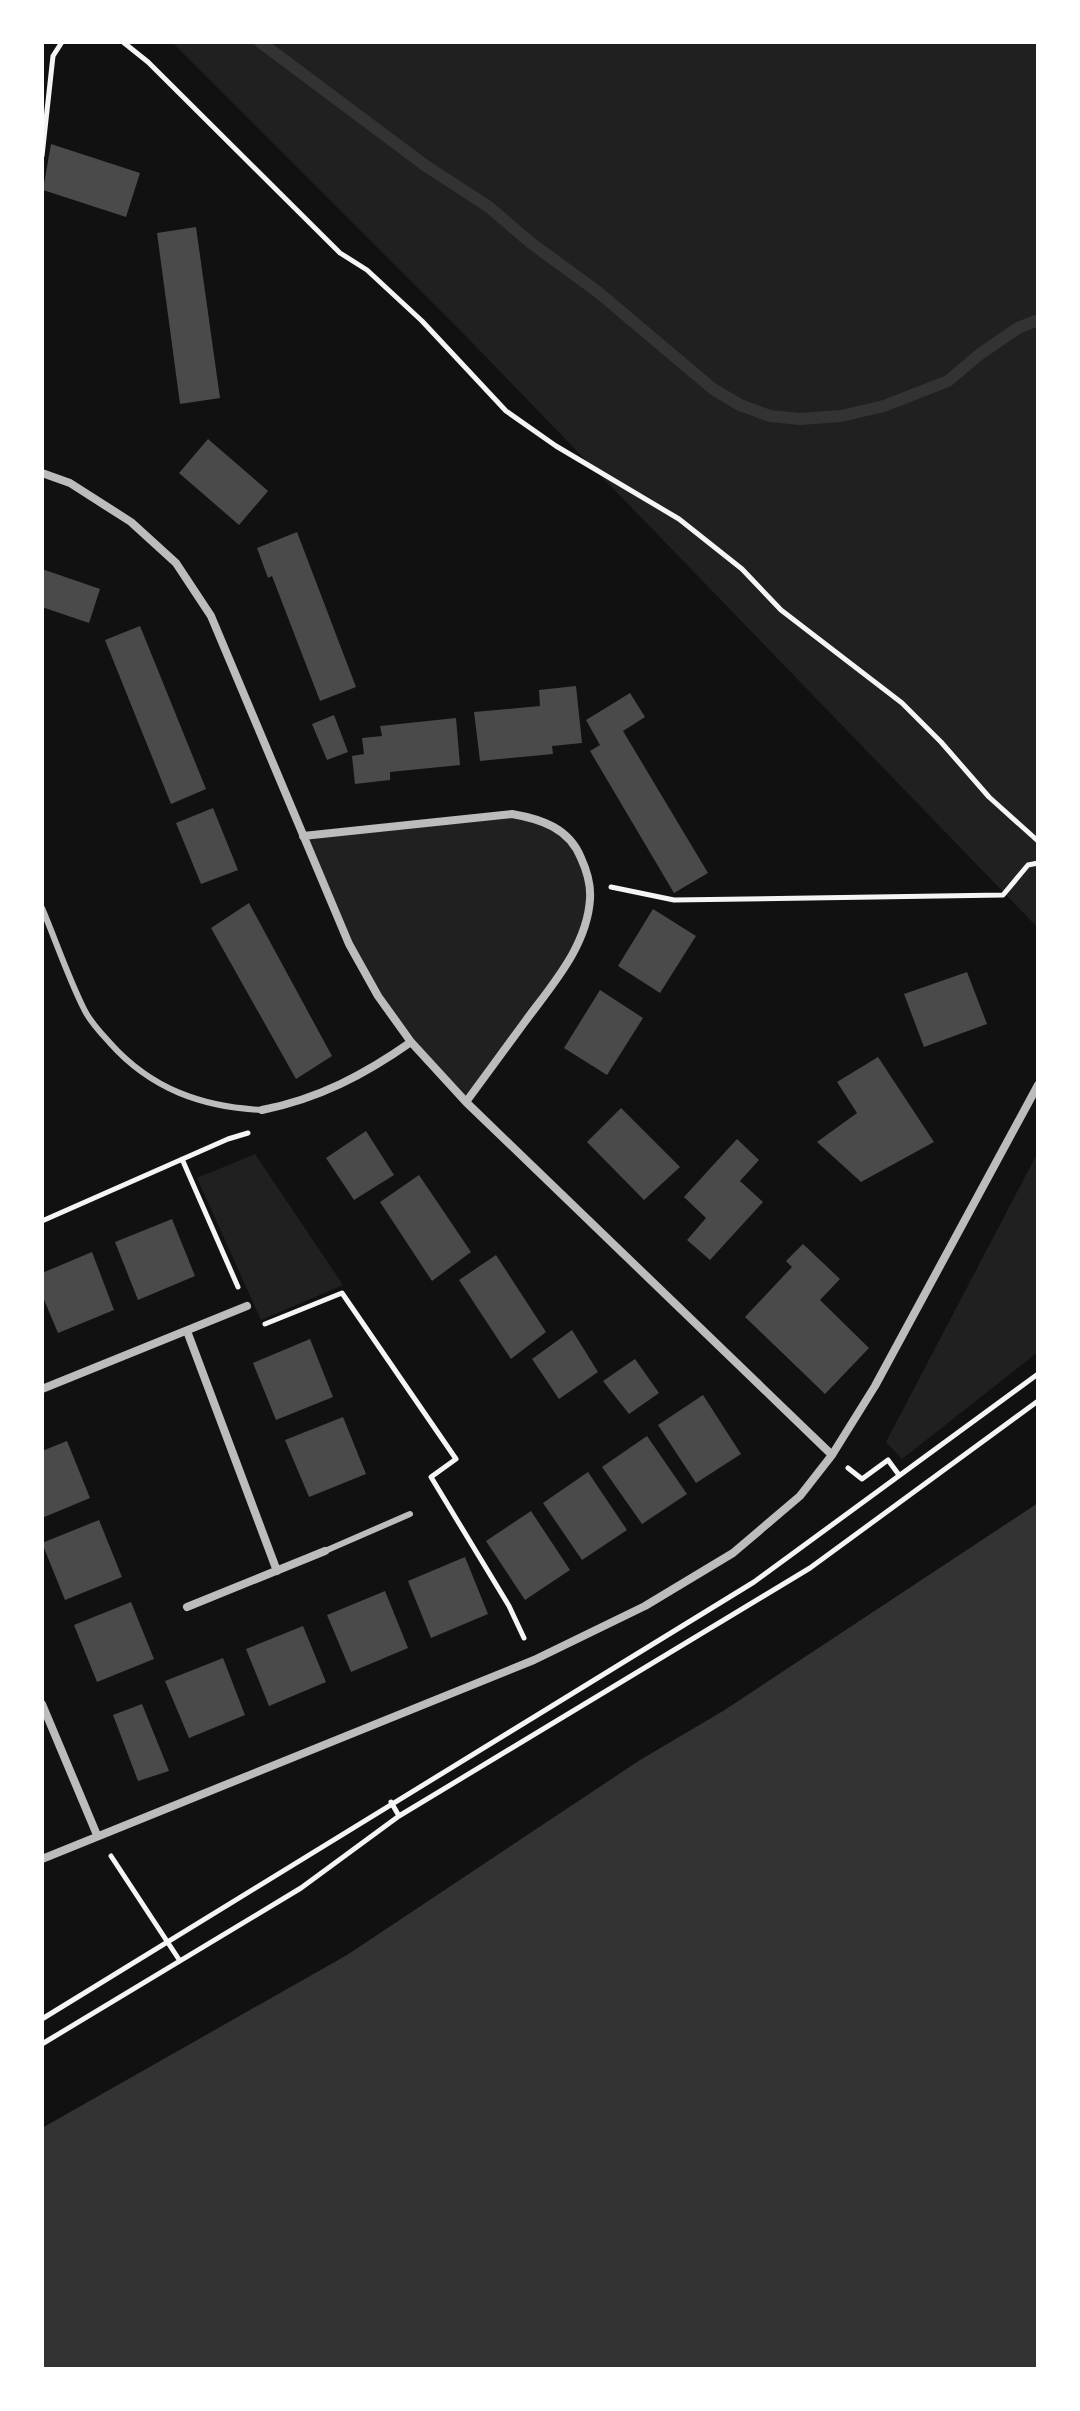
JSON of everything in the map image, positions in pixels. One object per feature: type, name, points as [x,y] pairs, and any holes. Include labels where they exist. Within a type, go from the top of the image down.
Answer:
[{"type":"street","points":[[42,473],[70,483],[131,522],[176,563],[211,616],[349,944],[378,996],[411,1042],[466,1102],[832,1455]]},
{"type":"street","points":[[303,836],[512,814],[541,819],[560,832],[578,851],[588,874],[590,900],[584,927],[568,963],[466,1102]]},
{"type":"street","points":[[262,1110],[288,1105],[344,1084],[411,1042]]},
{"type":"street","points":[[42,1859],[534,1660],[645,1606],[733,1553],[800,1496],[832,1455],[875,1386],[1038,1085]]},
{"type":"street","points":[[42,1389],[247,1306]]},
{"type":"street","points":[[187,1331],[277,1571]]},
{"type":"street","points":[[187,1607],[325,1551]]},
{"type":"street","points":[[42,1704],[97,1835]]},
{"type":"lane","points":[[42,908],[85,1012],[119,1053],[165,1088],[189,1098],[213,1105],[262,1110]]},
{"type":"lane","points":[[325,1551],[410,1514]]},
{"type":"path","points":[[42,156],[53,56],[62,42]]},
{"type":"path","points":[[123,42],[148,62],[340,253],[367,270],[422,321],[506,411],[556,446],[679,519],[742,569],[781,610],[902,703],[989,797],[1038,841]]},
{"type":"path","points":[[590,887],[619,887],[674,900],[1003,895],[1028,865],[1038,863]]},
{"type":"path","points":[[42,1221],[228,1139],[262,1128],[262,1110]]},
{"type":"path","points":[[182,1159],[256,1327],[342,1293],[456,1459],[431,1477],[509,1606],[534,1660]]},
{"type":"path","points":[[42,2019],[754,1582],[1038,1374]]},
{"type":"path","points":[[42,2044],[301,1888],[399,1816],[810,1568],[1038,1401]]},
{"type":"path","points":[[876,1469],[888,1460],[899,1475]]},
{"type":"path","points":[[391,1802],[399,1816]]},
{"type":"path","points":[[97,1835],[180,1961]]},
{"type":"shaded area","points":[[172,42],[1038,42],[1038,928],[459,329]]},
{"type":"shaded area","points":[[512,814],[541,819],[578,851],[590,900],[568,963],[466,1102],[411,1043],[349,944],[303,836]]},
{"type":"shaded area","points":[[1038,1152],[1038,1352],[902,1459],[886,1442]]},
{"type":"shaded area","points":[[255,1154],[343,1285],[261,1320],[197,1178]]},
{"type":"shaded area","points":[[1038,1503],[1038,2369],[42,2369],[42,2128],[347,1955],[640,1760],[723,1711]]},
{"type":"building","points":[[51,144],[140,173],[126,217],[43,190]]},
{"type":"building","points":[[196,227],[220,398],[180,404],[157,233]]},
{"type":"building","points":[[208,439],[268,491],[239,525],[179,473]]},
{"type":"building","points":[[297,532],[356,687],[320,701],[272,576],[268,578],[257,548]]},
{"type":"building","points":[[42,569],[100,589],[89,623],[42,607]]},
{"type":"building","points":[[140,626],[206,789],[171,804],[105,640]]},
{"type":"building","points":[[576,686],[582,743],[552,746],[553,754],[480,761],[474,712],[540,706],[539,690]]},
{"type":"building","points":[[630,693],[645,717],[623,731],[708,873],[674,893],[590,751],[600,745],[586,720]]},
{"type":"building","points":[[334,715],[348,752],[327,760],[312,724]]},
{"type":"building","points":[[456,718],[460,765],[390,772],[390,780],[355,784],[352,756],[364,754],[362,738],[382,736],[380,726]]},
{"type":"building","points":[[213,808],[238,870],[201,884],[176,823]]},
{"type":"building","points":[[249,903],[332,1056],[296,1079],[211,928]]},
{"type":"building","points":[[653,909],[696,936],[660,993],[618,966]]},
{"type":"building","points":[[967,972],[987,1024],[924,1047],[904,994]]},
{"type":"building","points":[[600,990],[643,1018],[607,1075],[564,1048]]},
{"type":"building","points":[[878,1057],[934,1142],[861,1182],[817,1142],[857,1113],[837,1082]]},
{"type":"building","points":[[621,1108],[680,1167],[644,1200],[587,1142]]},
{"type":"building","points":[[366,1131],[394,1175],[354,1200],[326,1158]]},
{"type":"building","points":[[737,1139],[759,1160],[740,1181],[763,1202],[710,1260],[687,1240],[706,1218],[684,1197]]},
{"type":"building","points":[[419,1175],[471,1252],[432,1281],[380,1202]]},
{"type":"building","points":[[172,1219],[195,1276],[138,1300],[115,1242]]},
{"type":"building","points":[[803,1244],[840,1279],[820,1300],[869,1348],[825,1394],[745,1317],[792,1267],[786,1261]]},
{"type":"building","points":[[92,1252],[114,1310],[58,1333],[42,1295],[42,1273]]},
{"type":"building","points":[[496,1255],[546,1332],[511,1359],[459,1280]]},
{"type":"building","points":[[572,1330],[598,1372],[559,1399],[532,1359]]},
{"type":"building","points":[[310,1339],[333,1397],[276,1420],[253,1363]]},
{"type":"building","points":[[635,1359],[659,1393],[629,1414],[603,1381]]},
{"type":"building","points":[[703,1395],[741,1454],[696,1483],[658,1425]]},
{"type":"building","points":[[343,1417],[366,1474],[309,1497],[285,1440]]},
{"type":"building","points":[[647,1436],[687,1494],[642,1524],[602,1467]]},
{"type":"building","points":[[67,1441],[90,1498],[42,1518],[42,1451]]},
{"type":"building","points":[[588,1472],[627,1530],[582,1560],[543,1503]]},
{"type":"building","points":[[531,1511],[570,1570],[525,1600],[486,1541]]},
{"type":"building","points":[[99,1520],[122,1577],[65,1600],[42,1543]]},
{"type":"building","points":[[465,1557],[488,1614],[431,1638],[408,1581]]},
{"type":"building","points":[[385,1591],[408,1648],[351,1672],[327,1615]]},
{"type":"building","points":[[131,1602],[154,1659],[97,1682],[74,1625]]},
{"type":"building","points":[[303,1626],[326,1682],[269,1706],[246,1649]]},
{"type":"building","points":[[223,1658],[245,1715],[189,1738],[165,1681]]},
{"type":"building","points":[[142,1704],[169,1771],[138,1781],[113,1715]]},
{"type":"waterway","points":[[260,42],[426,166],[489,207],[531,243],[598,292],[713,389],[740,405],[770,416],[800,419],[841,416],[884,406],[948,381],[1018,328],[1038,320]]}]
